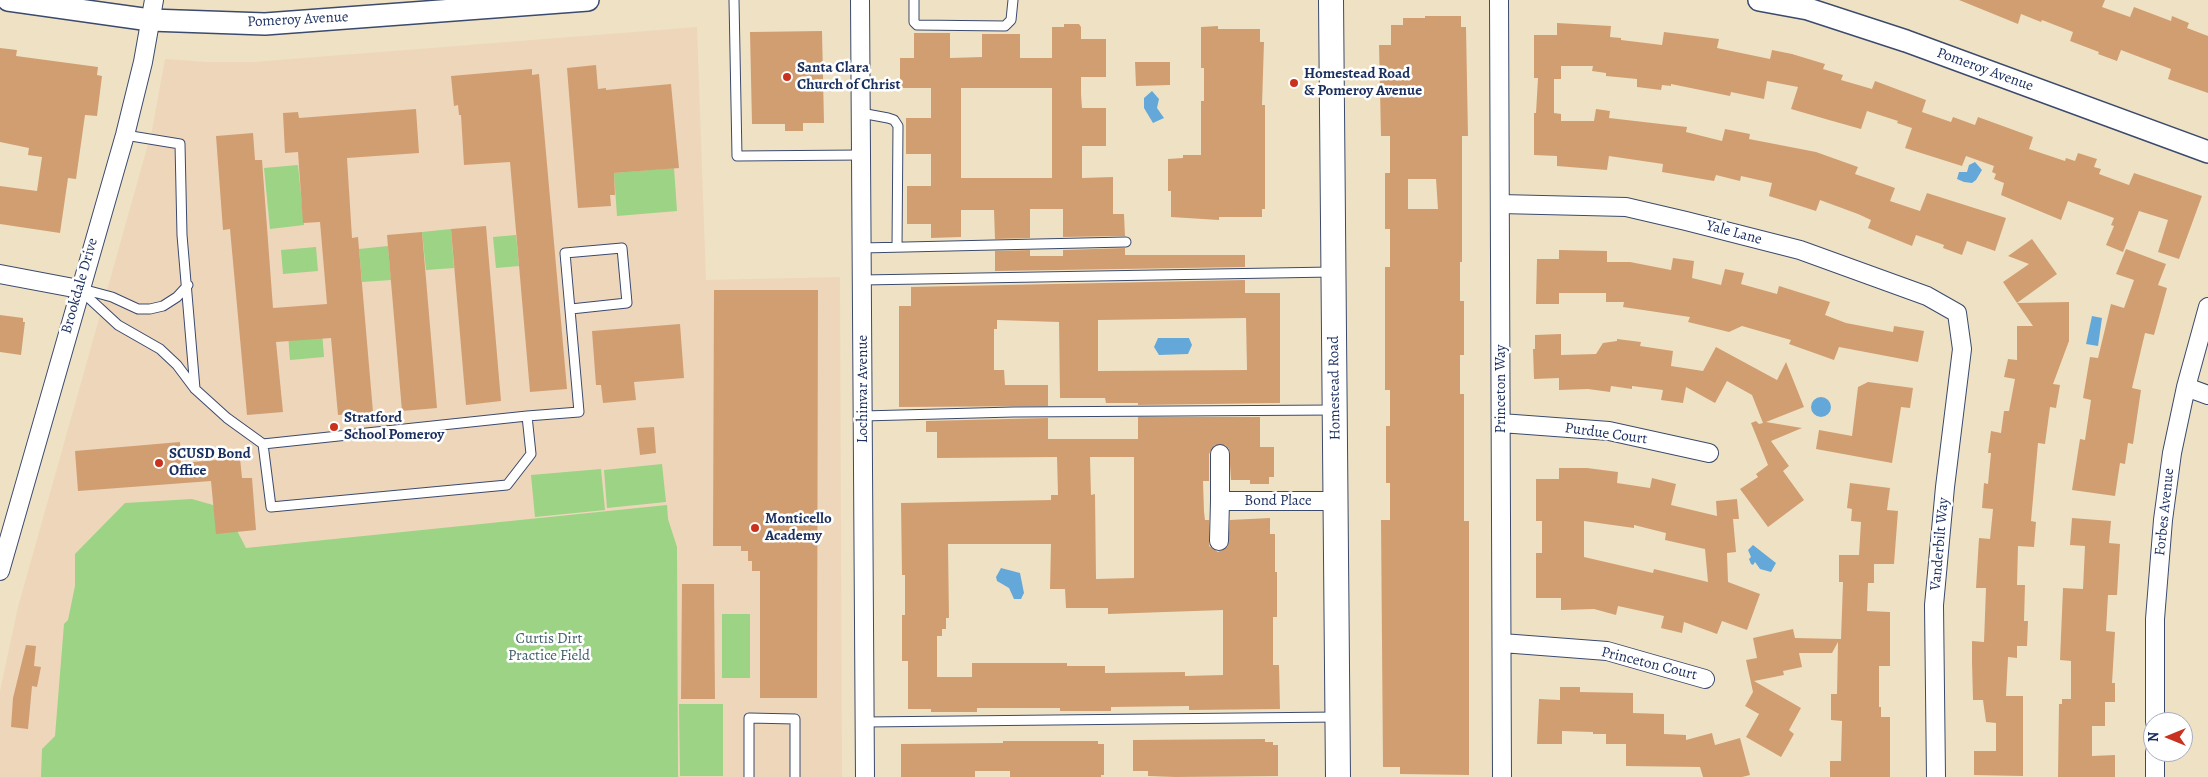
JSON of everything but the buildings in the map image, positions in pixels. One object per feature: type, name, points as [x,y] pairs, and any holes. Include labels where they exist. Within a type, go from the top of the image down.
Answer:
[{"type":"main road","name":"Homestead Road","points":[[1331,0],[1338,777]]},
{"type":"street","name":"Pomeroy Avenue","points":[[15,0],[152,10],[265,24],[465,4],[588,0]]},
{"type":"street","name":"Lochinvar Avenue","points":[[860,0],[865,777]]},
{"type":"street","name":"Princeton Way","points":[[1499,0],[1502,777]]},
{"type":"street","name":"Pomeroy Avenue","points":[[1759,0],[1808,9],[1906,41],[2208,152]]},
{"type":"street","name":"Brookdale Drive","points":[[0,571],[79,289],[125,135],[152,10]]},
{"type":"street","name":"Yale Lane","points":[[1500,204],[1626,208],[1686,221],[1800,250],[1927,296],[1957,313]]},
{"type":"street","points":[[0,274],[79,289]]},
{"type":"street","name":"Forbes Avenue","points":[[2155,712],[2155,619],[2172,453],[2186,386],[2208,307]]},
{"type":"street","name":"Vanderbilt Way","points":[[1936,777],[1934,605],[1945,487],[1962,349],[1957,313]]},
{"type":"street","points":[[2186,386],[2208,395]]},
{"type":"street","name":"Purdue Court","points":[[1501,423],[1609,431],[1710,453]]},
{"type":"street","points":[[1219,541],[1220,454]]},
{"type":"street","name":"Bond Place","points":[[1220,500],[1336,501]]},
{"type":"street","name":"Princeton Court","points":[[1502,643],[1607,651],[1705,679]]},
{"type":"street","points":[[2155,762],[2155,777]]},
{"type":"lane","points":[[734,0],[737,156],[861,155]]},
{"type":"lane","points":[[914,0],[914,22],[917,25],[1006,26],[1011,20],[1013,0]]},
{"type":"lane","points":[[861,113],[894,120],[898,126],[897,246]]},
{"type":"lane","points":[[125,135],[180,144],[182,235],[188,285],[195,389]]},
{"type":"lane","points":[[862,248],[1126,242]]},
{"type":"lane","points":[[79,289],[118,325],[160,350],[177,365],[195,389],[227,418],[263,444],[579,412],[565,253],[622,248],[627,303],[571,309]]},
{"type":"lane","points":[[862,280],[1334,272]]},
{"type":"lane","points":[[79,289],[112,297],[138,309],[150,309],[163,306],[177,297],[188,285]]},
{"type":"lane","points":[[863,416],[1023,412],[1335,410]]},
{"type":"lane","points":[[263,444],[271,507],[507,485],[531,454],[527,416]]},
{"type":"lane","points":[[865,722],[1338,717]]},
{"type":"lane","points":[[749,777],[749,718],[795,719],[795,777]]},
{"type":"shaded area","name":"Stratford School Pomeroy","points":[[697,27],[706,280],[840,277],[842,777],[0,777],[0,691],[18,607],[152,130],[165,59],[207,62],[253,62]]},
{"type":"green space","points":[[298,165],[304,225],[270,229],[264,168]]},
{"type":"green space","points":[[674,168],[677,211],[617,216],[614,173]]},
{"type":"green space","points":[[451,229],[454,268],[426,270],[422,232]]},
{"type":"green space","points":[[516,235],[519,266],[496,268],[493,237]]},
{"type":"green space","points":[[388,246],[391,280],[362,282],[359,249]]},
{"type":"green space","points":[[316,247],[318,271],[283,274],[281,250]]},
{"type":"green space","points":[[320,305],[324,357],[290,360],[286,308]]},
{"type":"green space","points":[[662,464],[666,502],[607,508],[604,470]]},
{"type":"green space","points":[[601,469],[605,510],[535,517],[531,475]]},
{"type":"green space","name":"Curtis Dirt Practice Field","points":[[192,499],[220,507],[231,519],[246,548],[667,505],[668,519],[677,547],[678,777],[41,777],[42,749],[55,736],[64,624],[68,620],[75,586],[75,554],[125,503]]},
{"type":"green space","points":[[722,614],[750,614],[750,678],[722,678]]},
{"type":"green space","points":[[679,704],[723,704],[723,776],[680,776]]},
{"type":"water","points":[[1152,91],[1159,99],[1157,108],[1164,118],[1153,123],[1144,108],[1144,98]]},
{"type":"water","points":[[1975,162],[1982,170],[1976,180],[1972,183],[1957,179],[1959,172],[1967,172],[1969,165]]},
{"type":"water","points":[[2092,316],[2102,318],[2098,346],[2086,344]]},
{"type":"water","points":[[1158,338],[1189,338],[1192,345],[1188,354],[1159,355],[1154,347]]},
{"type":"water","points":[[1821,397],[1828,400],[1831,407],[1828,414],[1821,417],[1814,414],[1811,407],[1814,400]]},
{"type":"water","points":[[1753,545],[1776,563],[1771,572],[1760,569],[1755,562],[1753,565],[1751,564],[1748,550]]},
{"type":"water","points":[[1001,568],[1020,573],[1024,593],[1021,599],[1014,599],[1009,588],[997,581],[996,577]]},
{"type":"place","name":"Santa Clara Church of Christ","points":[[787,77]]},
{"type":"place","name":"Homestead Road & Pomeroy Avenue","points":[[1294,83]]},
{"type":"place","name":"Stratford School Pomeroy","points":[[334,427]]},
{"type":"place","name":"SCUSD Bond Office","points":[[159,463]]},
{"type":"place","name":"Monticello Academy","points":[[755,528]]}]
